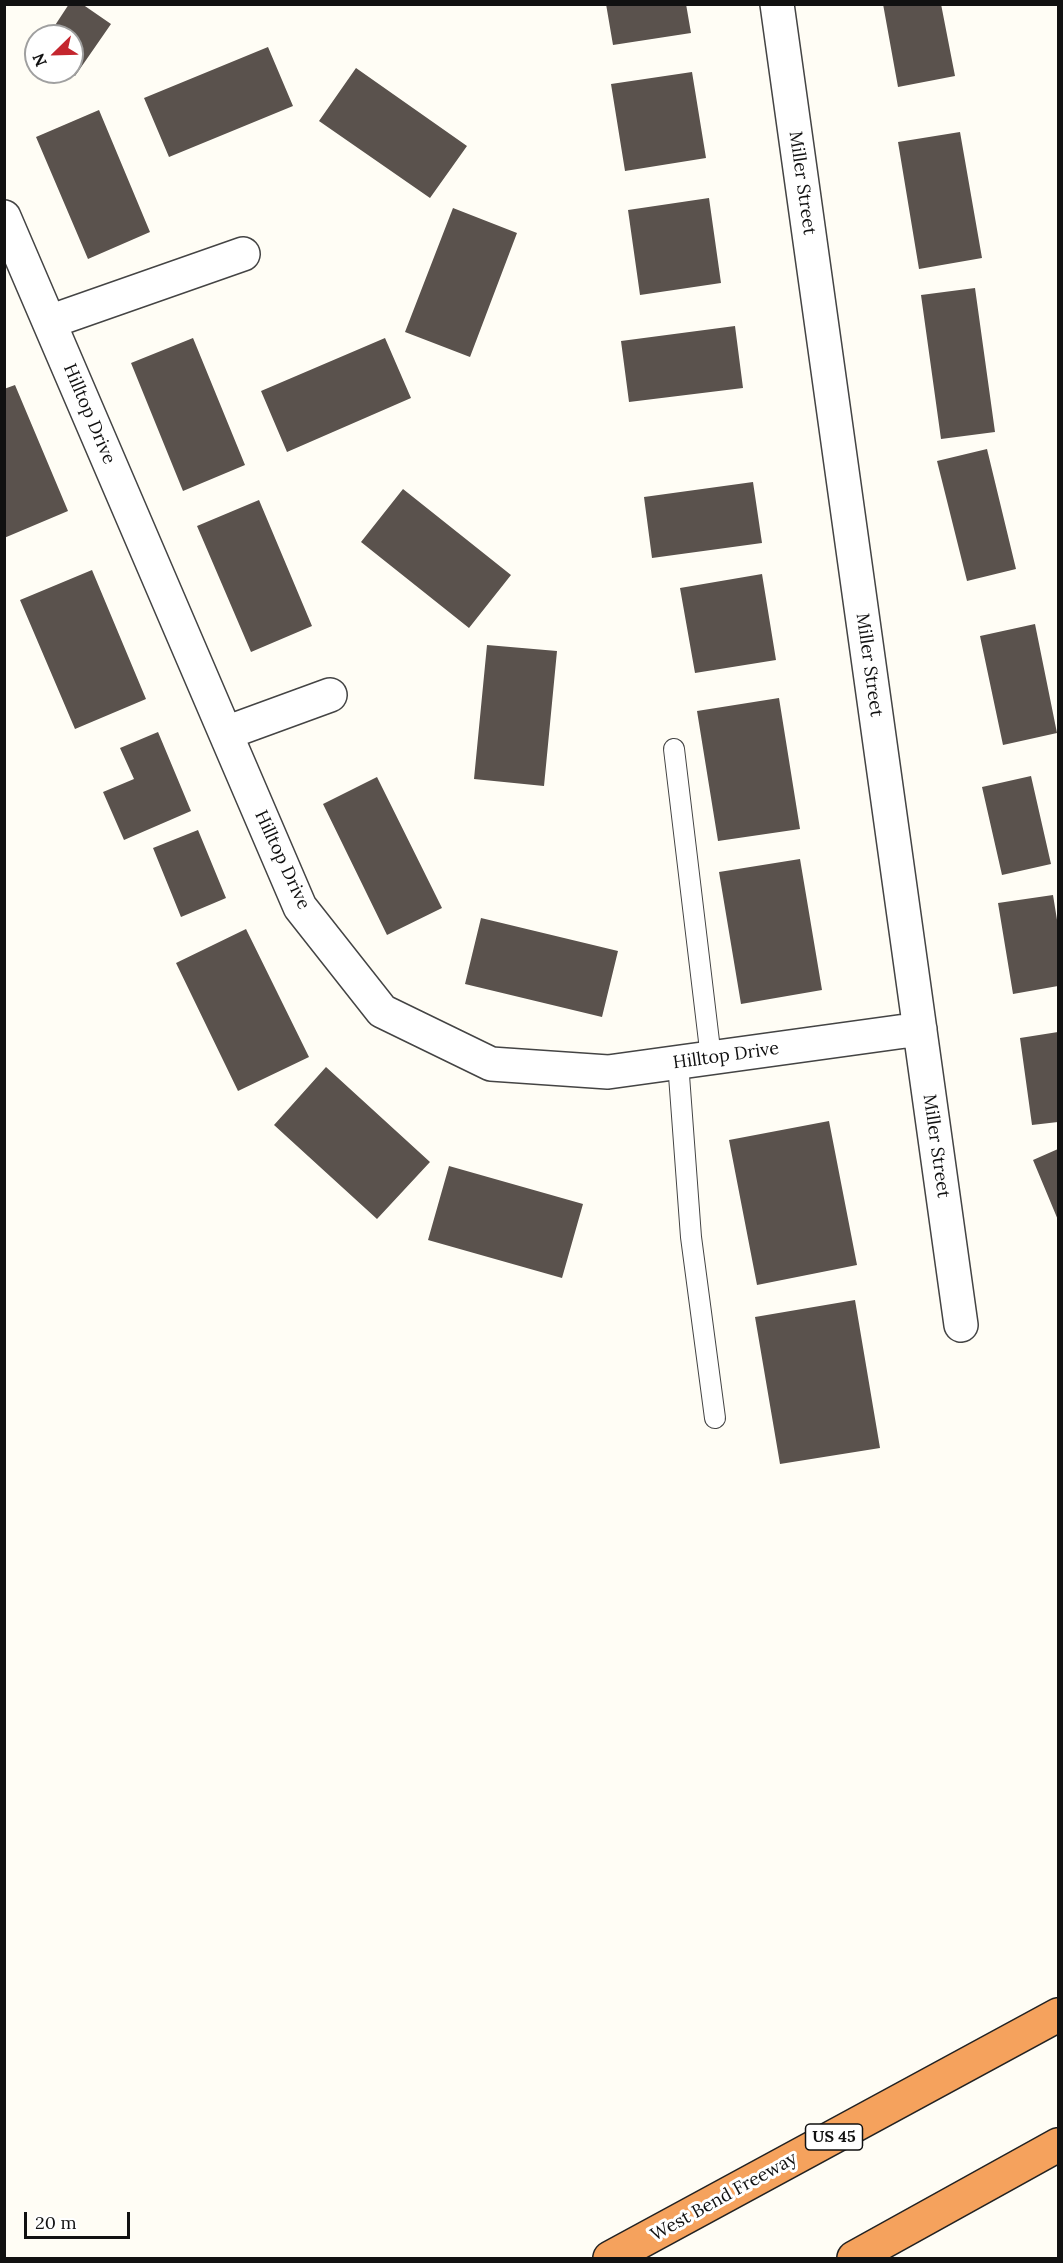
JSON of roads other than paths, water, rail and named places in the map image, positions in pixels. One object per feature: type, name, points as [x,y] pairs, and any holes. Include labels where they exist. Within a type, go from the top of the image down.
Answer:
[{"type":"highway","name":"West Bend Freeway","points":[[610,2259],[1059,2015]]},
{"type":"highway","points":[[854,2259],[1059,2145]]},
{"type":"street","name":"Miller Street","points":[[777,4],[961,1325]]},
{"type":"street","name":"Hilltop Drive","points":[[4,217],[300,907],[382,1011],[491,1064],[608,1072],[920,1029]]},
{"type":"street","points":[[49,322],[243,254]]},
{"type":"street","points":[[226,733],[330,695]]},
{"type":"lane","points":[[674,749],[711,1058]]},
{"type":"lane","points":[[678,1062],[690,1237],[714,1418]]}]
